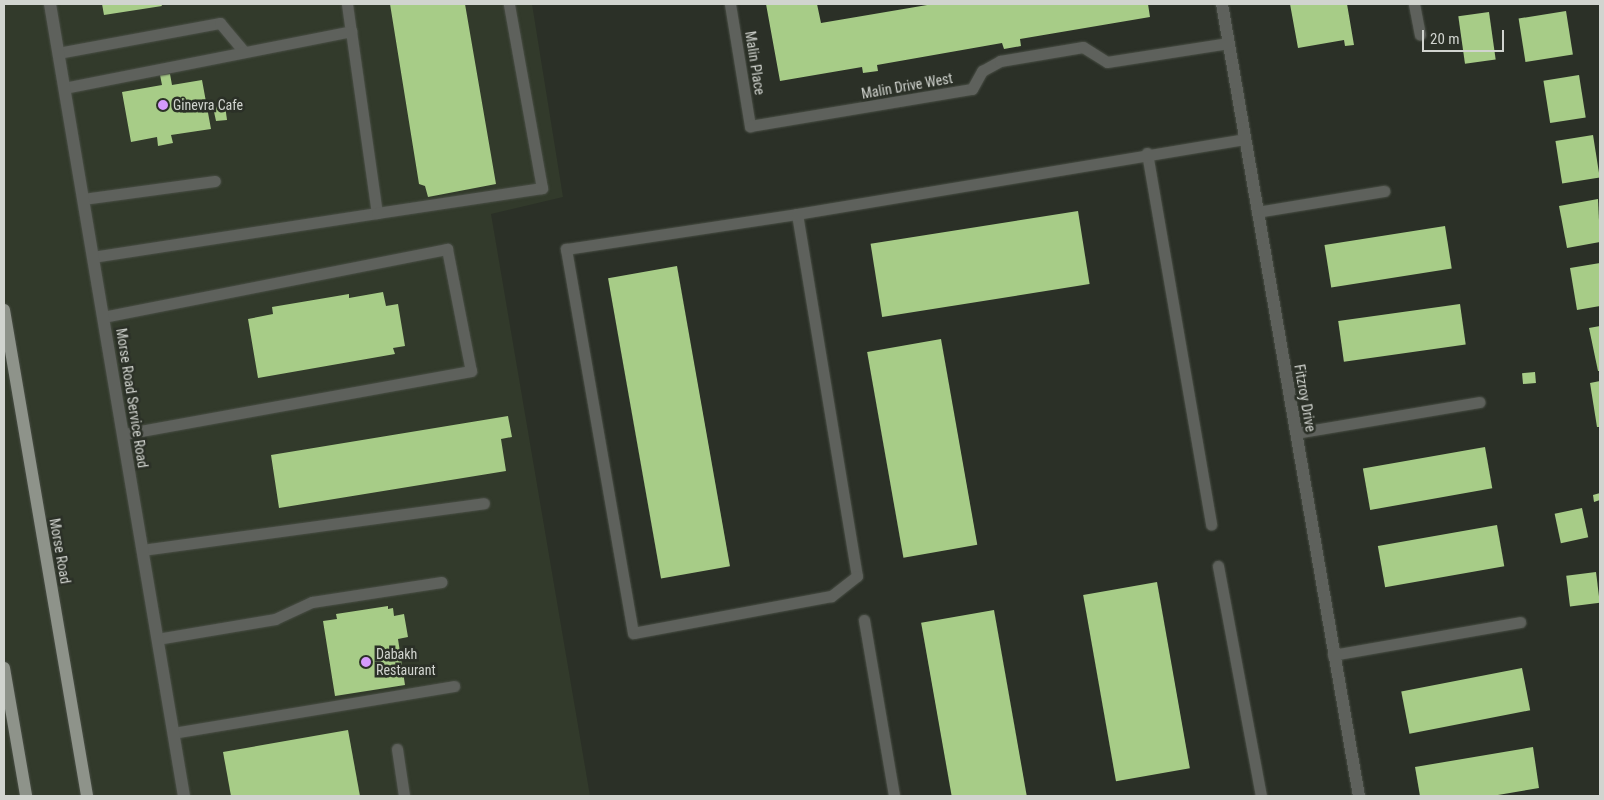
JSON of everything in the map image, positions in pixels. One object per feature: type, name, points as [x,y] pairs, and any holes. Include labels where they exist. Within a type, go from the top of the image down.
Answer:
[{"type":"main road","name":"Morse Road","points":[[4,310],[87,796]]},
{"type":"main road","points":[[4,671],[26,796]]},
{"type":"street","name":"Morse Road Service Road","points":[[50,4],[184,796]]},
{"type":"street","name":"Fitzroy Drive","points":[[1222,4],[1333,656],[1359,796]]},
{"type":"lane","points":[[347,4],[377,213]]},
{"type":"lane","points":[[92,257],[542,188],[509,4]]},
{"type":"lane","name":"Malin Place","points":[[730,4],[750,126]]},
{"type":"lane","points":[[1414,4],[1420,34]]},
{"type":"lane","points":[[58,53],[220,23],[244,52]]},
{"type":"lane","points":[[64,88],[351,32]]},
{"type":"lane","name":"Malin Drive West","points":[[750,126],[972,90],[982,71],[1000,61],[1083,46],[1107,62],[1229,43]]},
{"type":"lane","points":[[797,214],[857,576],[832,596],[633,633],[566,249],[797,214],[1147,153],[1245,139]]},
{"type":"lane","points":[[1147,153],[1211,525]]},
{"type":"lane","points":[[83,199],[215,182]]},
{"type":"lane","points":[[1257,212],[1384,191]]},
{"type":"lane","points":[[103,317],[447,249],[471,371],[122,434]]},
{"type":"lane","points":[[1296,433],[1479,402]]},
{"type":"lane","points":[[142,550],[484,503]]},
{"type":"lane","points":[[1218,566],[1261,796]]},
{"type":"lane","points":[[157,639],[275,619],[312,602],[441,582]]},
{"type":"lane","points":[[864,620],[894,796]]},
{"type":"lane","points":[[1333,656],[1520,622]]},
{"type":"lane","points":[[173,733],[454,686]]},
{"type":"lane","points":[[396,749],[404,796]]},
{"type":"shaded area","points":[[4,4],[532,4],[563,197],[491,214],[590,796],[4,796]]},
{"type":"building","points":[[102,4],[161,4],[162,6],[104,15]]},
{"type":"building","points":[[390,4],[465,4],[496,184],[428,197],[425,186],[419,184]]},
{"type":"building","points":[[766,4],[817,4],[821,23],[933,4],[1148,4],[1150,17],[1020,39],[1021,46],[1004,49],[1002,43],[877,65],[878,71],[863,73],[862,67],[780,81]]},
{"type":"building","points":[[1290,4],[1347,4],[1354,45],[1345,46],[1344,40],[1298,48]]},
{"type":"building","points":[[1566,11],[1573,54],[1525,62],[1519,19]]},
{"type":"building","points":[[1489,12],[1496,60],[1465,64],[1458,16]]},
{"type":"building","points":[[170,74],[172,85],[202,80],[211,129],[171,135],[173,143],[158,146],[157,137],[131,142],[122,92],[162,85],[160,75]]},
{"type":"building","points":[[1579,75],[1586,117],[1550,123],[1543,81]]},
{"type":"building","points":[[225,105],[227,120],[216,121],[213,107]]},
{"type":"building","points":[[1593,135],[1600,177],[1562,183],[1555,141]]},
{"type":"building","points":[[1598,199],[1600,242],[1567,248],[1559,206]]},
{"type":"building","points":[[1078,211],[1090,284],[882,317],[871,244]]},
{"type":"building","points":[[1445,226],[1452,268],[1331,288],[1325,245]]},
{"type":"building","points":[[1600,263],[1600,306],[1577,310],[1570,268]]},
{"type":"building","points":[[677,266],[730,566],[661,579],[608,278]]},
{"type":"building","points":[[383,292],[386,306],[398,304],[405,346],[393,348],[395,354],[258,378],[248,319],[273,314],[272,307],[349,294],[349,298]]},
{"type":"building","points":[[1460,304],[1466,345],[1344,362],[1338,321]]},
{"type":"building","points":[[1600,326],[1600,371],[1598,371],[1589,328]]},
{"type":"building","points":[[941,339],[977,545],[903,558],[867,352]]},
{"type":"building","points":[[1535,372],[1536,383],[1523,384],[1522,373]]},
{"type":"building","points":[[1600,381],[1600,427],[1597,427],[1590,383]]},
{"type":"building","points":[[508,416],[512,437],[501,439],[506,471],[279,508],[271,455]]},
{"type":"building","points":[[1485,447],[1492,488],[1370,510],[1363,469]]},
{"type":"building","points":[[1600,493],[1600,500],[1594,502],[1593,495]]},
{"type":"building","points":[[1582,508],[1588,537],[1561,543],[1555,514]]},
{"type":"building","points":[[1497,525],[1504,566],[1385,587],[1378,546]]},
{"type":"building","points":[[1596,572],[1600,603],[1570,606],[1566,576]]},
{"type":"building","points":[[1157,582],[1190,768],[1116,781],[1083,595]]},
{"type":"building","name":"Dabakh Restaurant","points":[[388,606],[388,609],[393,608],[394,616],[404,614],[408,637],[398,639],[405,685],[335,696],[323,621],[337,619],[336,614]]},
{"type":"building","points":[[994,610],[1027,796],[952,796],[921,623]]},
{"type":"building","points":[[1522,668],[1530,710],[1409,734],[1401,691]]},
{"type":"building","points":[[348,730],[360,796],[231,796],[223,752]]},
{"type":"building","points":[[1533,747],[1539,788],[1492,796],[1420,796],[1415,767]]},
{"type":"place","name":"Ginevra Cafe","points":[[163,105]]},
{"type":"place","name":"Dabakh Restaurant","points":[[366,662]]}]
